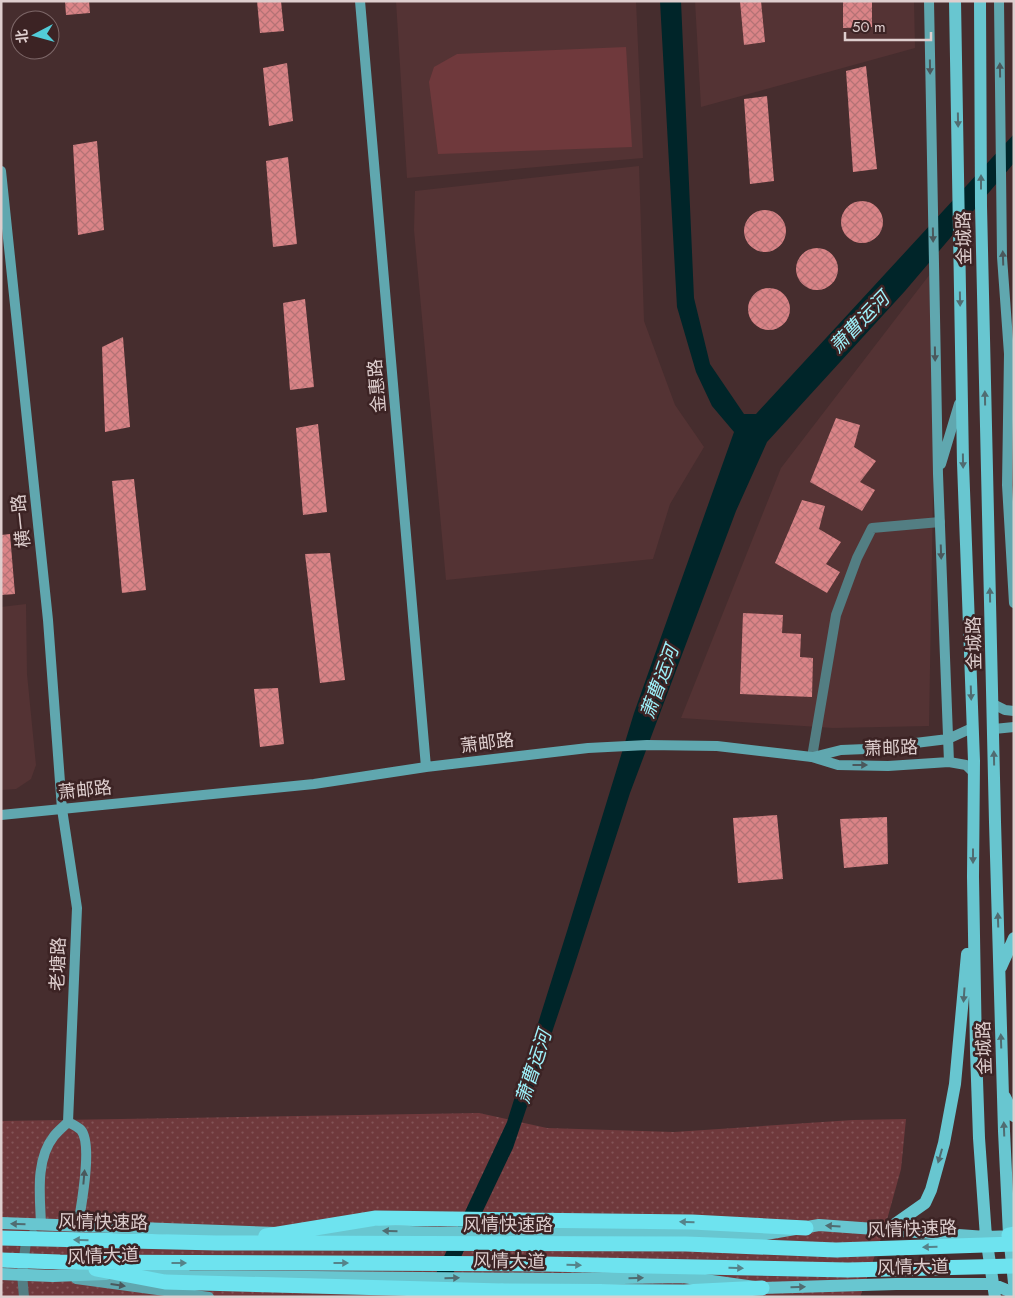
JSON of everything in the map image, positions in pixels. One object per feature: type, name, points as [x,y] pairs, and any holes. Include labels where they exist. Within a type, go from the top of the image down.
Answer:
[{"type":"highway","points":[[217,1243],[376,1218],[515,1226],[692,1222],[806,1228]]},
{"type":"highway","name":"风情快速路","points":[[1,1238],[217,1243],[686,1244],[836,1250],[1013,1237]]},
{"type":"highway","points":[[1,1260],[60,1262],[543,1264],[1014,1274]]},
{"type":"highway","points":[[60,1262],[165,1282],[502,1291],[684,1292],[762,1288]]},
{"type":"main road","name":"金惠路","points":[[360,1],[426,767]]},
{"type":"main road","name":"金城路","points":[[929,1],[938,474],[949,762]]},
{"type":"main road","name":"金城路","points":[[955,1],[962,396],[974,773],[973,877],[979,1138],[986,1238],[994,1290]]},
{"type":"main road","name":"金城路","points":[[980,1],[981,206],[1003,1090],[1014,1274]]},
{"type":"main road","points":[[999,1],[1002,257],[1009,354],[1007,484],[1014,604]]},
{"type":"main road","name":"横一路","points":[[1,171],[48,620],[62,809]]},
{"type":"main road","points":[[938,474],[962,396]]},
{"type":"main road","points":[[993,704],[1004,710],[1014,711]]},
{"type":"main road","points":[[994,729],[1014,727]]},
{"type":"main road","points":[[812,757],[841,750],[866,749],[948,739],[972,728]]},
{"type":"main road","name":"萧邮路","points":[[1,815],[314,784],[426,767],[603,747],[647,745],[717,746],[812,757],[838,765],[888,766],[949,762],[966,765],[974,773]]},
{"type":"main road","name":"老塘路","points":[[62,809],[77,908],[68,1122]]},
{"type":"main road","points":[[888,1230],[925,1203],[931,1190],[944,1143],[955,1084],[963,1016],[973,877]]},
{"type":"main road","points":[[1000,969],[1014,938]]},
{"type":"main road","points":[[1003,1090],[1014,1116]]},
{"type":"main road","points":[[42,1224],[39,1181],[44,1156],[53,1137],[68,1122],[81,1130],[87,1142],[78,1226]]},
{"type":"main road","name":"风情大道","points":[[1,1224],[252,1233],[379,1231],[439,1233],[515,1226]]},
{"type":"main road","name":"风情大道","points":[[806,1228],[819,1226],[986,1238],[1013,1237]]},
{"type":"main road","name":"风情大道","points":[[1,1274],[53,1276],[148,1272],[189,1276],[562,1279],[682,1277],[762,1288],[896,1284],[1014,1293]]},
{"type":"main road","points":[[994,1290],[1014,1274]]},
{"type":"main road","points":[[53,1276],[209,1297]]},
{"type":"street","points":[[812,757],[836,615],[857,558],[872,528],[940,522]]},
{"type":"street","points":[[24,1297],[22,1274],[26,1242],[42,1224]]},
{"type":"shaded area","points":[[396,1],[636,1],[643,158],[407,178]]},
{"type":"shaded area","points":[[695,1],[914,1],[915,48],[701,107]]},
{"type":"shaded area","points":[[626,47],[632,147],[438,154],[429,82],[434,67],[457,54]]},
{"type":"shaded area","points":[[639,166],[644,321],[675,405],[704,447],[670,504],[653,559],[446,580],[414,230],[415,191]]},
{"type":"shaded area","points":[[937,265],[929,726],[833,728],[681,718],[781,468]]},
{"type":"shaded area","points":[[26,604],[27,674],[36,765],[31,779],[16,789],[1,790],[1,607]]},
{"type":"shaded area","points":[[479,1113],[547,1128],[674,1132],[853,1120],[906,1119],[901,1169],[885,1227],[860,1297],[1,1297],[1,1121]]},
{"type":"water","name":"萧曹运河","points":[[660,1],[681,1],[694,298],[710,364],[744,414],[756,414],[1014,134],[1014,163],[905,291],[767,442],[736,511],[630,793],[513,1148],[442,1297],[425,1297],[507,1122],[634,713],[734,432],[712,406],[696,372],[677,307]]},
{"type":"building","points":[[65,1],[89,1],[90,13],[66,15]]},
{"type":"building","points":[[257,1],[281,1],[284,31],[260,33]]},
{"type":"building","points":[[740,1],[761,1],[765,42],[744,45]]},
{"type":"building","points":[[843,1],[872,1],[872,27],[843,28]]},
{"type":"building","points":[[287,63],[293,121],[269,126],[263,68]]},
{"type":"building","points":[[866,66],[877,169],[853,172],[846,71]]},
{"type":"building","points":[[767,96],[774,181],[750,184],[744,99]]},
{"type":"building","points":[[97,141],[104,230],[78,235],[73,145]]},
{"type":"building","points":[[288,157],[297,244],[273,247],[266,161]]},
{"type":"building","points":[[862,201],[877,207],[883,222],[877,237],[862,243],[847,237],[841,222],[847,207]]},
{"type":"building","points":[[765,210],[780,216],[786,231],[780,246],[765,252],[750,246],[744,231],[750,216]]},
{"type":"building","points":[[817,248],[832,254],[838,269],[832,284],[817,290],[802,284],[796,269],[802,254]]},
{"type":"building","points":[[769,288],[784,294],[790,309],[784,324],[769,330],[754,324],[748,309],[754,294]]},
{"type":"building","points":[[305,299],[314,387],[290,390],[283,303]]},
{"type":"building","points":[[123,337],[130,427],[105,432],[102,347]]},
{"type":"building","points":[[836,418],[860,425],[854,447],[876,461],[860,482],[875,490],[862,511],[810,482]]},
{"type":"building","points":[[318,424],[327,512],[303,515],[296,428]]},
{"type":"building","points":[[134,479],[146,590],[122,593],[112,481]]},
{"type":"building","points":[[802,500],[825,506],[819,529],[841,542],[826,564],[840,572],[827,593],[775,563]]},
{"type":"building","points":[[10,534],[15,594],[1,595],[1,535]]},
{"type":"building","points":[[330,553],[345,680],[320,683],[305,554]]},
{"type":"building","points":[[743,613],[783,615],[782,633],[801,634],[800,657],[813,658],[812,697],[740,694]]},
{"type":"building","points":[[278,688],[284,744],[260,747],[254,689]]},
{"type":"building","points":[[777,815],[783,879],[738,883],[733,818]]},
{"type":"building","points":[[887,817],[888,864],[844,868],[840,819]]}]
